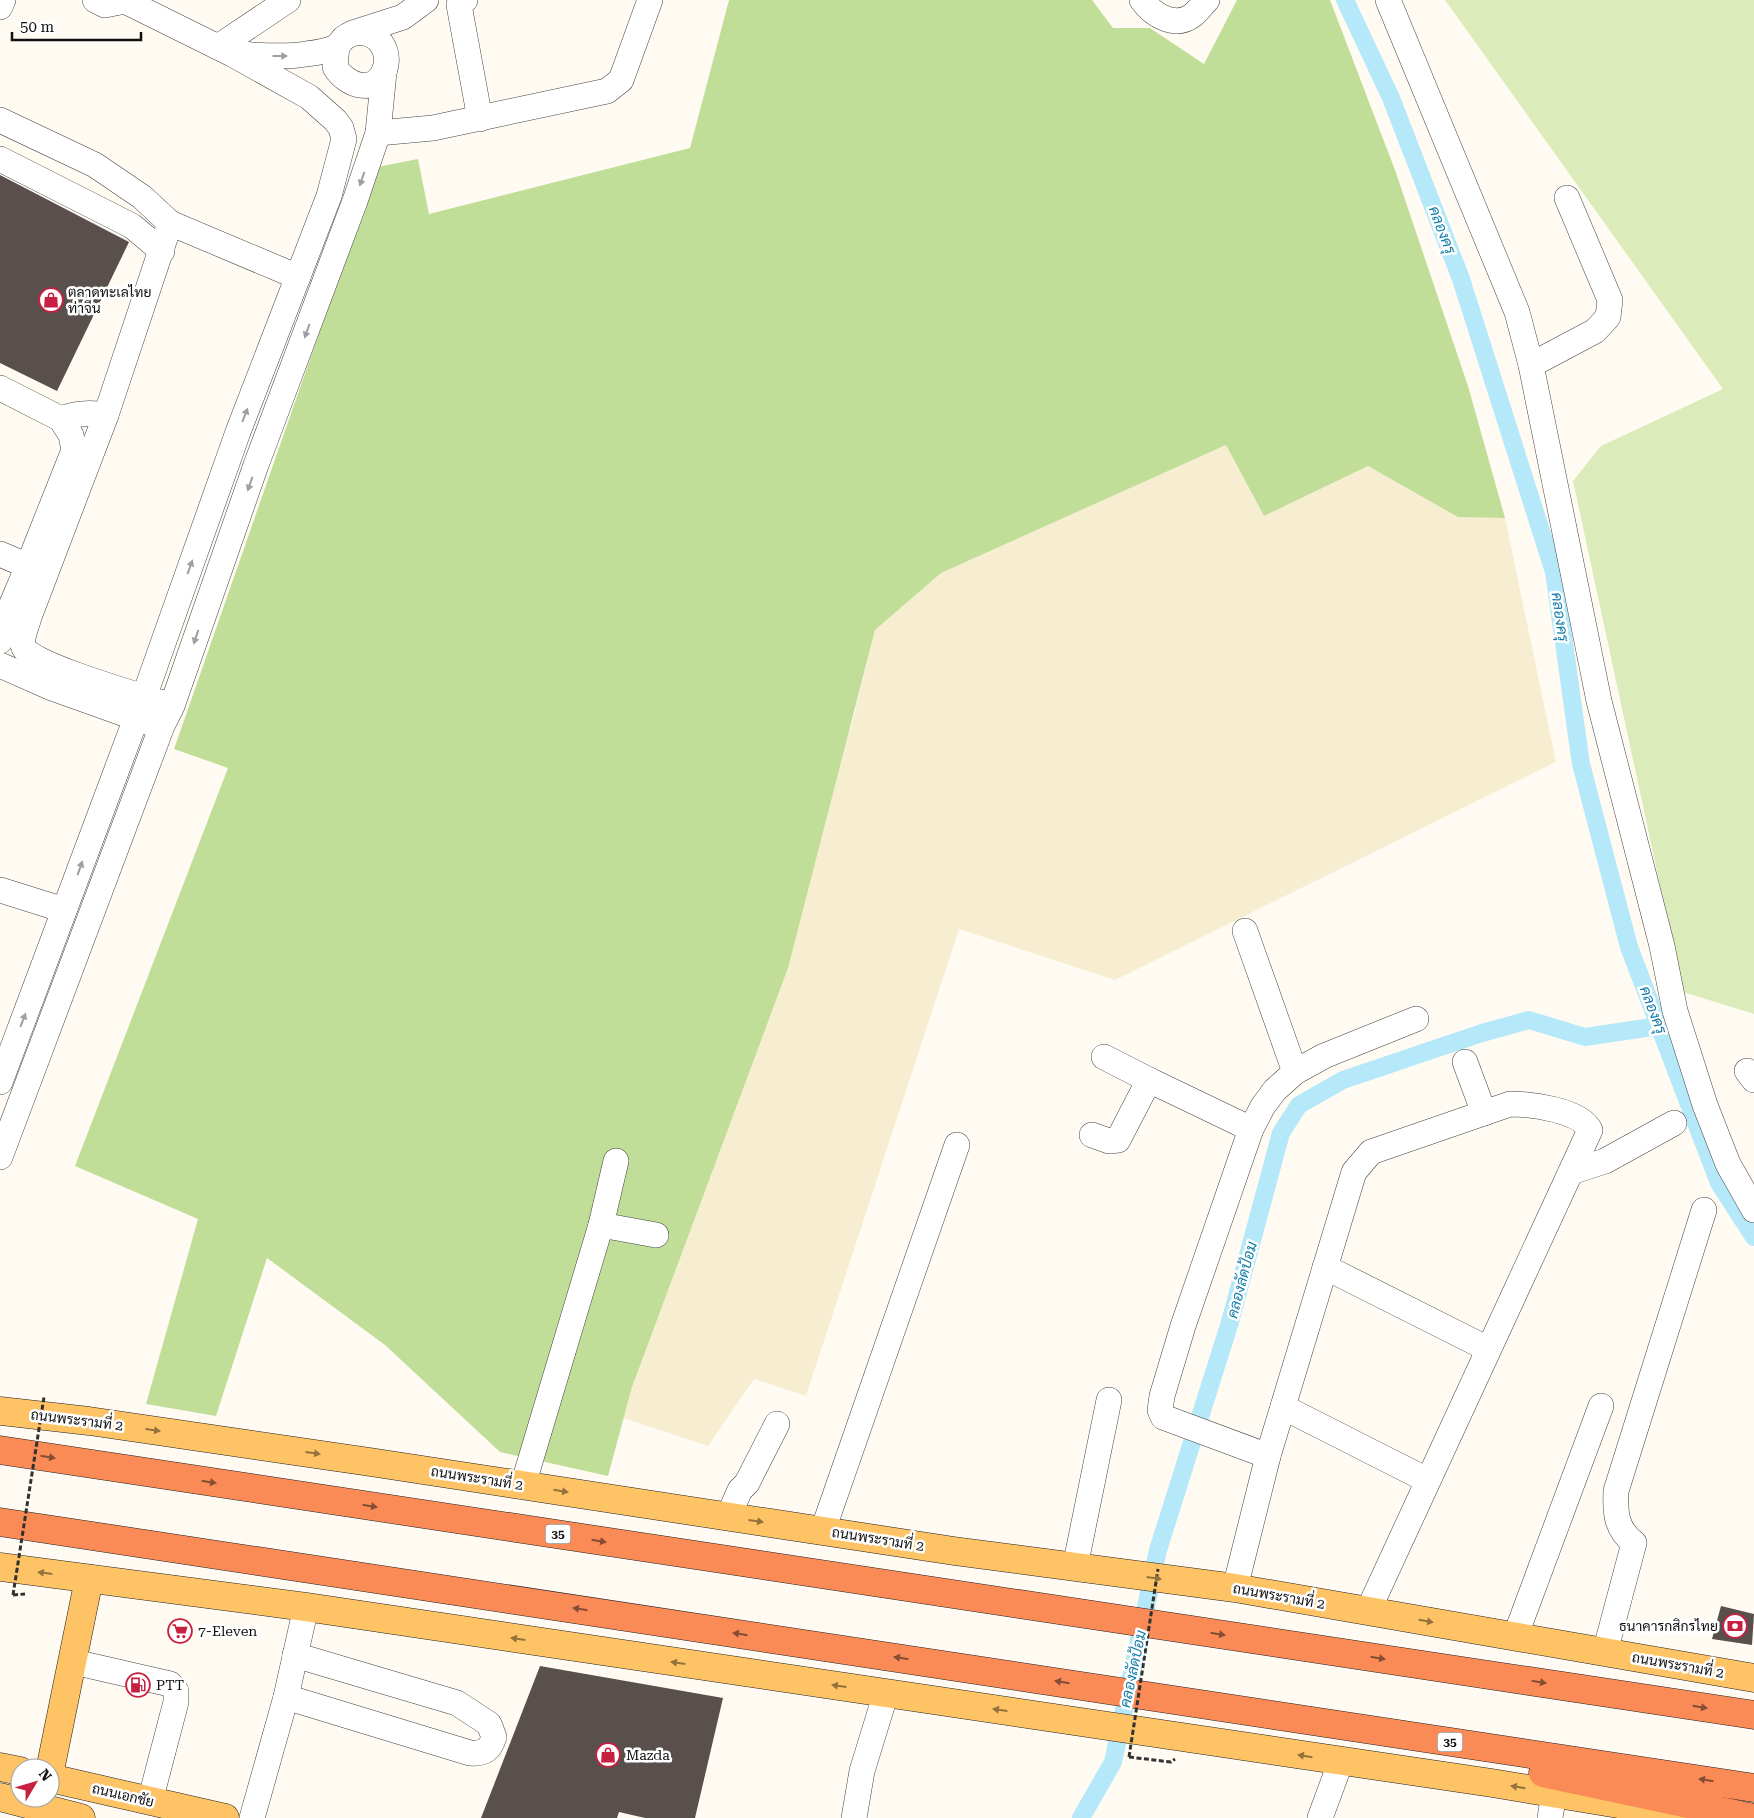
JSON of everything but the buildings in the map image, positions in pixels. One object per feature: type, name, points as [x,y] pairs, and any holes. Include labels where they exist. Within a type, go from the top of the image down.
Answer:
[{"type":"highway","name":"35","points":[[0,1450],[1754,1715]]},
{"type":"highway","name":"35","points":[[0,1522],[1754,1788]]},
{"type":"highway","points":[[1174,1700],[1754,1818]]},
{"type":"main road","name":"ถนนพระรามที่ 2","points":[[0,1411],[98,1422],[823,1530],[954,1552],[1235,1588],[1754,1678]]},
{"type":"main road","points":[[0,1567],[306,1607],[1341,1761],[1552,1806],[1704,1818]]},
{"type":"main road","points":[[53,1758],[74,1662],[89,1579]]},
{"type":"main road","name":"ถนนเอกชัย","points":[[60,1780],[224,1818]]},
{"type":"main road","points":[[55,1808],[81,1818]]},
{"type":"street","points":[[0,7],[3,0]]},
{"type":"street","points":[[0,1082],[139,707],[238,432],[329,196],[344,139],[341,128],[335,120],[309,97],[225,51],[125,1],[104,5],[95,0]]},
{"type":"street","points":[[147,0],[174,25]]},
{"type":"street","points":[[225,51],[288,0]]},
{"type":"street","points":[[225,51],[283,56],[342,49],[403,17],[426,0]]},
{"type":"street","points":[[378,133],[433,128],[607,91],[621,80],[650,0]]},
{"type":"street","points":[[1142,0],[1151,12],[1172,21],[1183,20],[1193,15],[1207,0]]},
{"type":"street","points":[[1388,0],[1506,281],[1517,312],[1531,365],[1599,701],[1662,946],[1675,1011],[1705,1105],[1728,1164],[1754,1210]]},
{"type":"street","points":[[460,2],[480,119]]},
{"type":"street","points":[[342,49],[348,82],[359,86],[378,80],[403,17]]},
{"type":"street","points":[[0,1157],[37,1054],[167,716],[256,465],[378,133],[385,62],[373,36],[364,33],[342,49],[319,107]]},
{"type":"street","points":[[0,120],[95,165],[142,197],[170,223],[298,277]]},
{"type":"street","points":[[0,159],[132,226],[162,251]]},
{"type":"street","points":[[1531,365],[1595,331],[1608,317],[1610,300],[1567,198]]},
{"type":"street","points":[[139,707],[33,657],[27,652],[23,642],[29,617],[106,414],[170,223]]},
{"type":"street","points":[[0,388],[61,419],[71,435],[74,450],[8,614],[0,641]]},
{"type":"street","points":[[61,419],[72,414],[106,414]]},
{"type":"street","points":[[0,554],[28,566]]},
{"type":"street","points":[[0,666],[52,688],[139,707],[167,716]]},
{"type":"street","points":[[0,890],[64,910]]},
{"type":"street","points":[[1245,931],[1295,1072]]},
{"type":"street","points":[[1268,1456],[1163,1417],[1160,1410],[1162,1396],[1183,1326],[1251,1128],[1275,1090],[1295,1072],[1324,1056],[1416,1019]]},
{"type":"street","points":[[13,1045],[37,1054]]},
{"type":"street","points":[[1104,1056],[1149,1080],[1251,1128]]},
{"type":"street","points":[[1465,1062],[1484,1113]]},
{"type":"street","points":[[1092,1135],[1109,1141],[1118,1140],[1149,1080]]},
{"type":"street","points":[[1235,1588],[1268,1456],[1354,1172],[1360,1162],[1371,1152],[1510,1104],[1531,1104],[1578,1117],[1586,1122],[1590,1130],[1368,1611]]},
{"type":"street","points":[[1571,1172],[1606,1160],[1674,1123]]},
{"type":"street","points":[[823,1530],[957,1145]]},
{"type":"street","points":[[523,1485],[601,1225],[616,1161]]},
{"type":"street","points":[[1605,1652],[1634,1543],[1623,1534],[1617,1522],[1616,1491],[1704,1210]]},
{"type":"street","points":[[601,1225],[656,1235]]},
{"type":"street","points":[[1325,1267],[1488,1349]]},
{"type":"street","points":[[1075,1567],[1109,1400]]},
{"type":"street","points":[[1514,1636],[1601,1406]]},
{"type":"street","points":[[1283,1407],[1427,1480]]},
{"type":"street","points":[[728,1517],[740,1490],[747,1483],[777,1424]]},
{"type":"street","points":[[252,1818],[286,1697],[306,1607]]},
{"type":"street","points":[[286,1697],[470,1753],[484,1752],[491,1747],[494,1737],[489,1724],[457,1703],[295,1655]]},
{"type":"street","points":[[74,1662],[170,1684],[176,1691],[176,1702],[150,1801]]},
{"type":"street","points":[[854,1818],[862,1772],[886,1693]]},
{"type":"street","points":[[1320,1818],[1341,1761]]},
{"type":"path","points":[[13,1595],[44,1397]]},
{"type":"path","points":[[1129,1757],[1158,1569]]},
{"type":"shaded area","points":[[1226,445],[1264,516],[1368,466],[1458,516],[1505,518],[1556,762],[1115,980],[959,929],[806,1396],[754,1379],[708,1446],[623,1418],[853,720],[875,630],[941,573]]},
{"type":"green space","points":[[729,0],[1092,0],[1113,28],[1150,28],[1204,64],[1237,0],[1330,0],[1395,170],[1468,386],[1505,518],[1458,517],[1368,466],[1264,516],[1226,445],[941,573],[875,630],[788,968],[632,1387],[608,1476],[500,1452],[385,1345],[267,1258],[216,1416],[146,1404],[198,1219],[75,1166],[228,768],[174,749],[377,167],[418,159],[429,214],[690,148]]},
{"type":"green space","points":[[1445,0],[1754,0],[1754,1014],[1683,992],[1573,481],[1601,446],[1723,389]]},
{"type":"waterway","name":"คลองครุ","points":[[1345,0],[1391,98],[1461,279],[1554,572],[1581,764],[1629,947],[1719,1183],[1754,1237]]},
{"type":"waterway","name":"คลองลัดป้อม","points":[[1081,1818],[1113,1762],[1158,1550],[1230,1322],[1281,1133],[1299,1105],[1343,1080],[1482,1033],[1529,1020],[1585,1037],[1659,1026]]},
{"type":"place","name":"ตลาดทะเลไทย ท่าจีน","points":[[51,300]]},
{"type":"place","name":"ธนาคารกสิกรไทย","points":[[1735,1626]]},
{"type":"place","name":"7-Eleven","points":[[180,1631]]},
{"type":"place","name":"PTT","points":[[138,1685]]},
{"type":"place","name":"Mazda","points":[[608,1755]]}]
